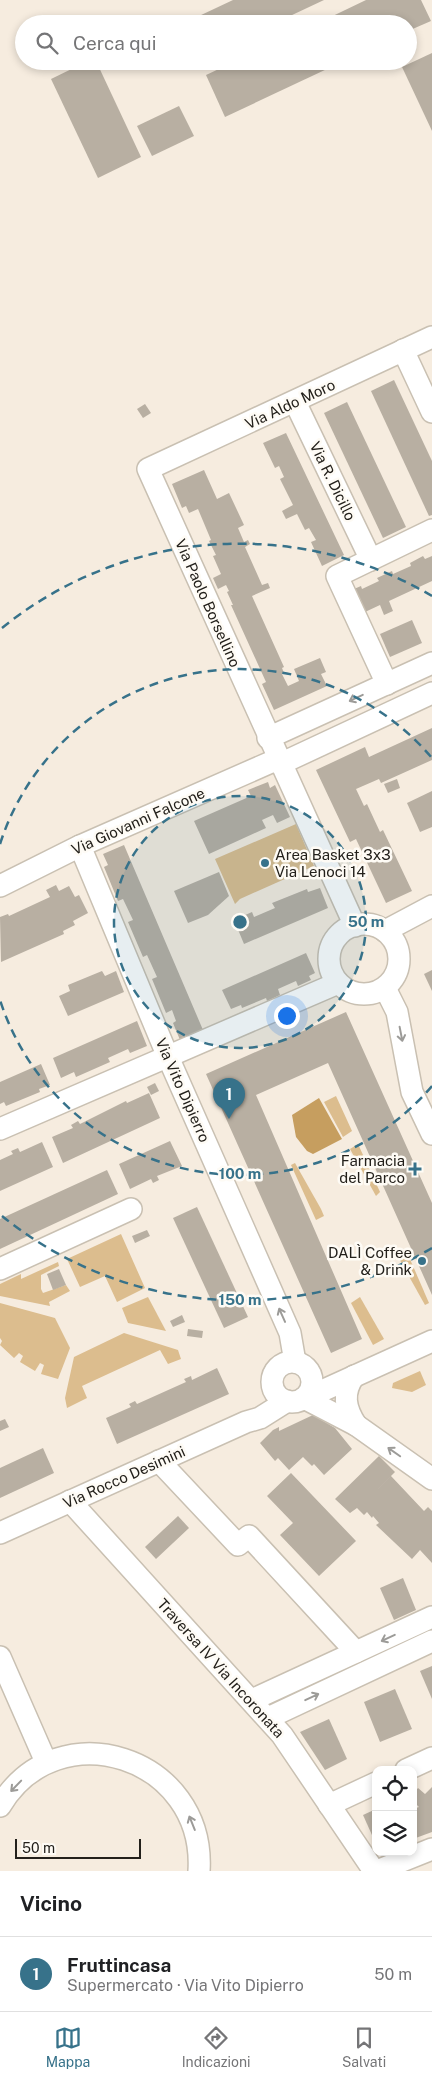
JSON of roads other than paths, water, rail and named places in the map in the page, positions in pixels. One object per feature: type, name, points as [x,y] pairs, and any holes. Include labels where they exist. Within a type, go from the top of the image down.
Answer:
[{"type":"street","name":"Via Aldo Moro","points":[[148,468],[295,402],[432,337]]},
{"type":"street","points":[[403,350],[432,412]]},
{"type":"street","name":"Via R. Dicillo","points":[[295,402],[371,560]]},
{"type":"street","name":"Via Paolo Borsellino","points":[[148,468],[268,738],[355,926]]},
{"type":"street","points":[[387,684],[337,576],[432,530]]},
{"type":"street","points":[[268,738],[432,663]]},
{"type":"street","name":"Via Giovanni Falcone","points":[[0,886],[80,846],[279,762],[432,694]]},
{"type":"street","name":"Via Vito Dipierro","points":[[80,846],[168,1057],[290,1333],[301,1385]]},
{"type":"street","points":[[385,931],[432,906]]},
{"type":"street","points":[[365,924],[385,931],[393,938],[400,959],[396,975],[385,988],[366,995],[355,994],[338,983],[332,973],[329,961],[330,949],[344,930],[365,924]]},
{"type":"street","points":[[0,1129],[338,983]]},
{"type":"street","points":[[385,988],[397,1012],[412,1092],[432,1134]]},
{"type":"street","points":[[0,1269],[131,1209]]},
{"type":"street","points":[[272,1382],[277,1394],[326,1376],[357,1375],[432,1341]]},
{"type":"street","name":"Via Rocco Desimini","points":[[1,1532],[246,1422],[260,1418],[301,1385],[282,1365],[274,1375],[260,1405],[246,1422]]},
{"type":"street","points":[[356,1425],[349,1413],[346,1402],[348,1385],[357,1375]]},
{"type":"street","points":[[301,1385],[432,1479]]},
{"type":"street","points":[[159,1461],[238,1545],[249,1536],[356,1652]]},
{"type":"street","name":"Traversa IV Via Incoronata","points":[[70,1500],[268,1718],[375,1871]]},
{"type":"street","points":[[252,1700],[432,1617]]},
{"type":"street","points":[[268,1718],[432,1641]]},
{"type":"street","points":[[0,1657],[46,1762]]},
{"type":"street","points":[[0,1806],[23,1780],[46,1762],[75,1755],[106,1755],[135,1762],[157,1774],[174,1790],[187,1811],[196,1833],[200,1858],[199,1871]]},
{"type":"street","points":[[415,1766],[432,1758]]},
{"type":"street","points":[[329,1805],[372,1786]]},
{"type":"street","points":[[375,1871],[432,1849]]},
{"type":"place","name":"Area Basket 3x3 Via Lenoci 14","points":[[265,863]]},
{"type":"place","name":"Fruttincasa","points":[[229,1119]]},
{"type":"place","name":"Farmacia del Parco","points":[[415,1169]]},
{"type":"place","name":"DALÌ Coffee & Drink","points":[[422,1261]]}]
